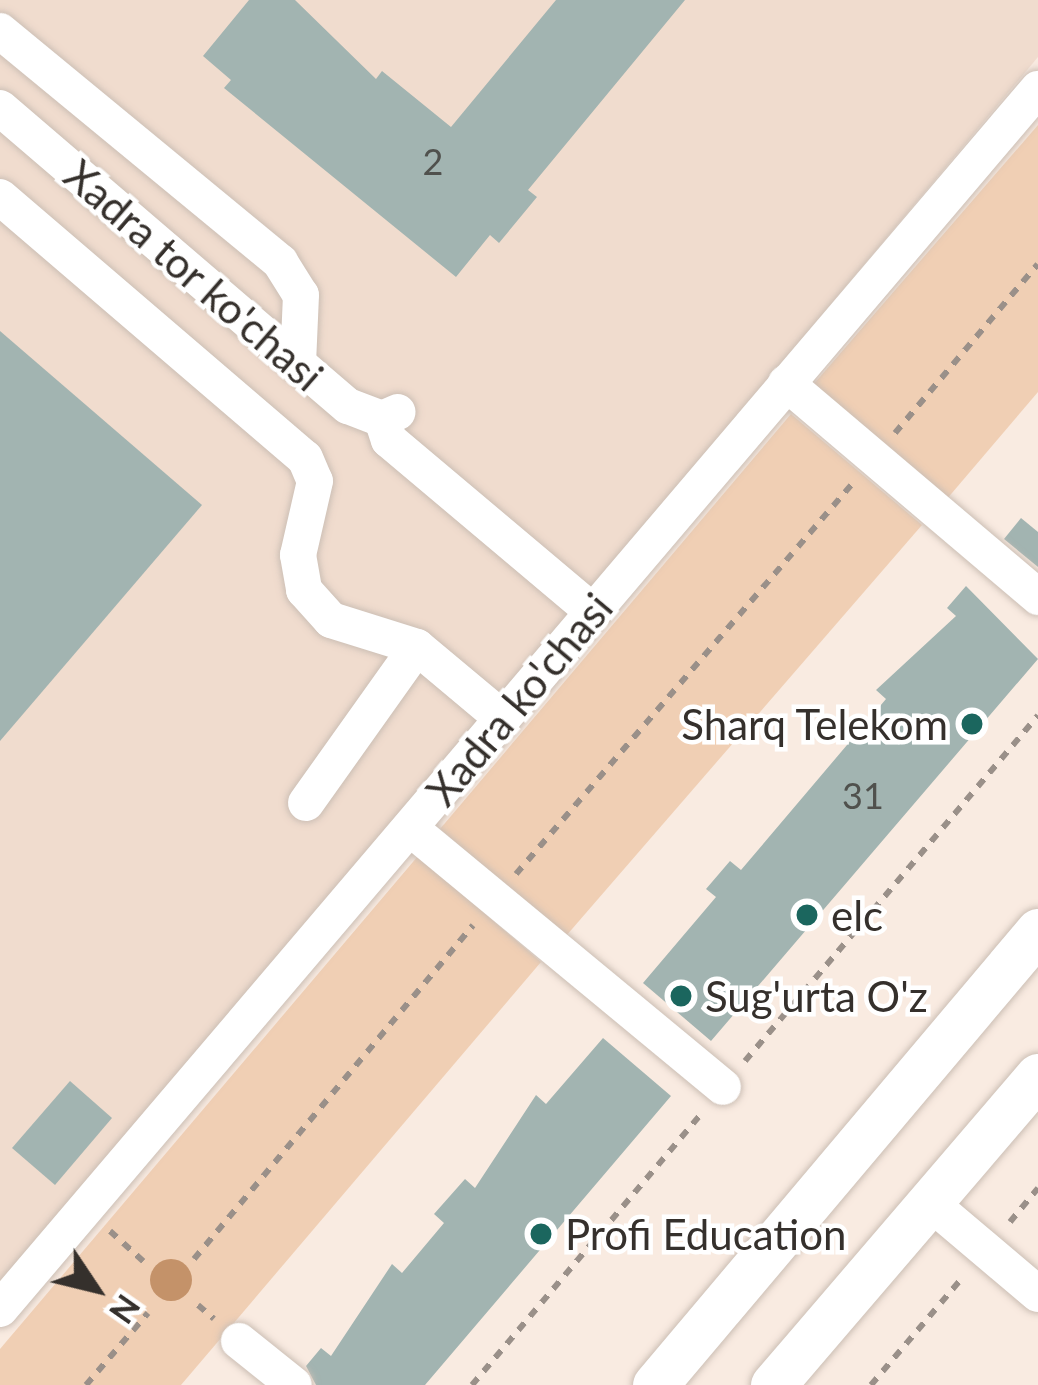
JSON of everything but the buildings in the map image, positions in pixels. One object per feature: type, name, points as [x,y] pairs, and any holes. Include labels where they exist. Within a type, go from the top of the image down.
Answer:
[{"type":"main road","points":[[655,1385],[1038,932]]},
{"type":"main road","points":[[773,1385],[1038,1076]]},
{"type":"street","points":[[0,32],[280,262],[301,295],[298,365]]},
{"type":"street","name":"Xadra ko'chasi","points":[[0,1309],[1038,88]]},
{"type":"street","name":"Xadra tor ko'chasi","points":[[0,108],[298,365],[390,416],[389,440],[593,612]]},
{"type":"street","points":[[0,197],[305,458],[315,481],[298,555],[304,590],[332,620],[417,647],[503,719]]},
{"type":"street","points":[[786,383],[1038,597]]},
{"type":"street","points":[[305,803],[417,647]]},
{"type":"street","points":[[410,828],[723,1087]]},
{"type":"street","points":[[928,1202],[1038,1294]]},
{"type":"street","points":[[239,1341],[294,1385]]},
{"type":"path","points":[[194,1258],[494,899],[1038,264]]},
{"type":"path","points":[[472,1385],[1038,715]]},
{"type":"path","points":[[871,1385],[1038,1187]]},
{"type":"path","points":[[86,1385],[148,1312]]},
{"type":"shaded area","points":[[0,0],[1038,0],[1038,57],[0,1295]]},
{"type":"shaded area","points":[[1038,125],[1038,392],[946,500],[812,386]]},
{"type":"shaded area","points":[[791,414],[922,525],[566,936],[440,829]]},
{"type":"shaded area","points":[[418,856],[541,962],[181,1385],[0,1385],[0,1349]]},
{"type":"shaded area","points":[[171,1259],[186,1265],[192,1280],[186,1295],[171,1301],[156,1295],[150,1280],[156,1265]]},
{"type":"place","name":"Sharq Telekom","points":[[972,724]]},
{"type":"place","name":"elc","points":[[807,915]]},
{"type":"place","name":"Sug'urta O'z","points":[[681,996]]},
{"type":"place","name":"Profi Education","points":[[541,1234]]}]
